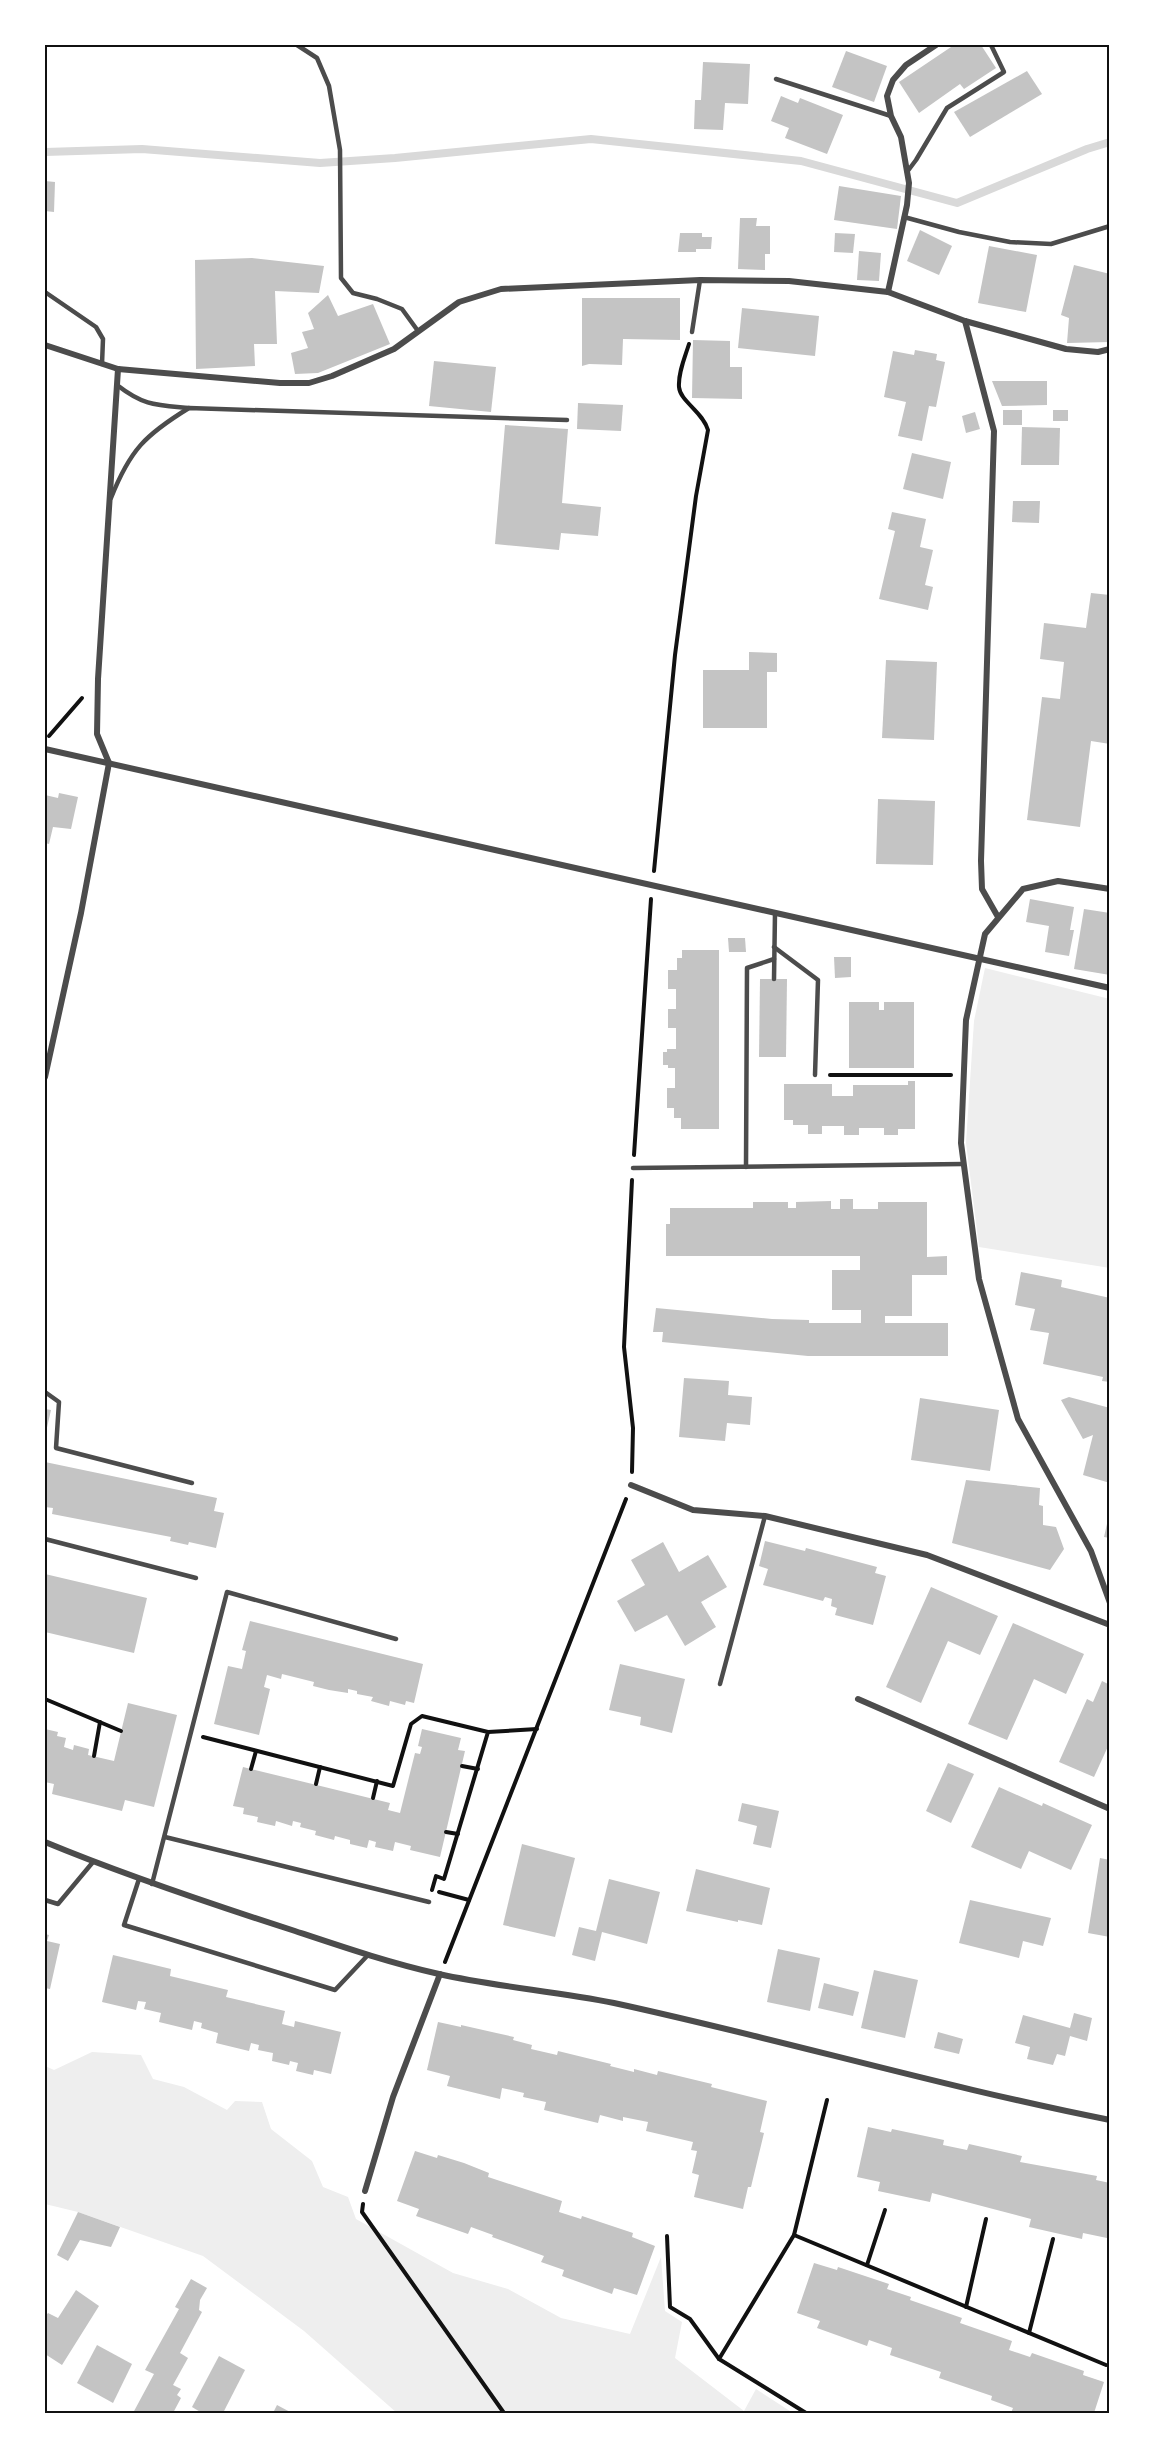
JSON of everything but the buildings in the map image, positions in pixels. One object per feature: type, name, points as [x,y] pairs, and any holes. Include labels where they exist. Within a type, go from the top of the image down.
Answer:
[{"type":"street","points":[[888,292],[907,205],[909,183],[901,137],[891,116],[887,96],[893,80],[906,65],[936,45]]},
{"type":"street","points":[[45,345],[118,369],[280,383],[309,383],[332,376],[394,349],[459,302],[501,289],[700,280],[789,281],[888,292],[965,321],[1066,349],[1098,352],[1110,349]]},
{"type":"street","points":[[965,321],[994,431],[981,861],[982,889],[998,917]]},
{"type":"street","points":[[45,1077],[46,1060],[81,913],[109,763],[97,734],[98,679],[118,369]]},
{"type":"street","points":[[45,748],[1110,988]]},
{"type":"street","points":[[1110,889],[1059,881],[1023,889],[985,934],[966,1020],[960,1143],[979,1279],[1018,1419],[1090,1551],[1110,1603]]},
{"type":"street","points":[[631,1485],[693,1510],[765,1516],[927,1555],[1110,1625]]},
{"type":"street","points":[[858,1699],[1110,1809]]},
{"type":"street","points":[[45,1842],[152,1884],[368,1955],[440,1974],[614,2004],[801,2046],[1007,2099],[1110,2120]]},
{"type":"street","points":[[365,2192],[393,2097],[440,1974]]},
{"type":"lane","points":[[297,45],[317,58],[329,86],[340,150],[341,278],[353,292],[402,309],[418,331]]},
{"type":"lane","points":[[907,172],[947,108],[1004,72],[991,45]]},
{"type":"lane","points":[[776,79],[891,116]]},
{"type":"lane","points":[[904,217],[959,232],[1010,242],[1051,244],[1110,226]]},
{"type":"lane","points":[[692,332],[700,280]]},
{"type":"lane","points":[[45,292],[96,327],[103,339],[102,364]]},
{"type":"lane","points":[[117,385],[133,397],[148,404],[189,408],[567,420]]},
{"type":"lane","points":[[111,498],[122,469],[135,449],[160,426],[189,408]]},
{"type":"lane","points":[[774,979],[775,913]]},
{"type":"lane","points":[[774,947],[818,980],[815,1075]]},
{"type":"lane","points":[[746,1167],[747,968],[774,959]]},
{"type":"lane","points":[[633,1168],[963,1164]]},
{"type":"lane","points":[[45,1392],[59,1402],[56,1448],[192,1483]]},
{"type":"lane","points":[[720,1684],[765,1516]]},
{"type":"lane","points":[[45,1539],[196,1578]]},
{"type":"lane","points":[[152,1884],[227,1592],[396,1639]]},
{"type":"lane","points":[[165,1837],[429,1902]]},
{"type":"lane","points":[[45,1900],[58,1905],[93,1862]]},
{"type":"lane","points":[[139,1879],[124,1925],[335,1990],[368,1955]]},
{"type":"path","points":[[440,1974],[631,1485],[633,1428],[624,1347],[633,1168],[652,885],[675,655],[696,496],[708,430],[705,420],[682,397],[679,388],[692,332]]},
{"type":"path","points":[[45,741],[98,679]]},
{"type":"path","points":[[815,1075],[964,1075]]},
{"type":"path","points":[[45,1699],[121,1731]]},
{"type":"path","points":[[191,1734],[393,1786],[411,1724],[422,1716],[488,1732],[537,1729]]},
{"type":"path","points":[[94,1756],[99,1722]]},
{"type":"path","points":[[429,1902],[436,1876],[444,1879],[488,1732]]},
{"type":"path","points":[[251,1769],[256,1751]]},
{"type":"path","points":[[462,1766],[478,1769]]},
{"type":"path","points":[[316,1784],[320,1767]]},
{"type":"path","points":[[373,1798],[377,1781]]},
{"type":"path","points":[[446,1832],[458,1834]]},
{"type":"path","points":[[432,1890],[469,1900]]},
{"type":"path","points":[[719,2359],[794,2235],[827,2100]]},
{"type":"path","points":[[365,2192],[362,2212],[504,2413]]},
{"type":"path","points":[[867,2265],[885,2210]]},
{"type":"path","points":[[966,2307],[986,2219]]},
{"type":"path","points":[[794,2235],[1106,2365]]},
{"type":"path","points":[[667,2236],[670,2307],[690,2319],[719,2359],[806,2413]]},
{"type":"path","points":[[1029,2333],[1053,2239]]},
{"type":"shaded area","points":[[985,968],[1110,999],[1110,1268],[979,1247],[966,1143],[974,1021]]},
{"type":"shaded area","points":[[92,2052],[141,2055],[153,2079],[184,2087],[227,2110],[235,2101],[262,2102],[271,2129],[312,2161],[323,2187],[348,2197],[356,2219],[453,2273],[508,2289],[561,2318],[630,2334],[661,2257],[665,2311],[682,2322],[675,2358],[744,2411],[756,2389],[793,2413],[397,2413],[304,2331],[203,2256],[78,2212],[45,2204],[45,2066],[54,2070]]},
{"type":"waterway","points":[[45,152],[142,149],[320,163],[591,139],[801,161],[957,203],[1087,149],[1110,142]]}]
